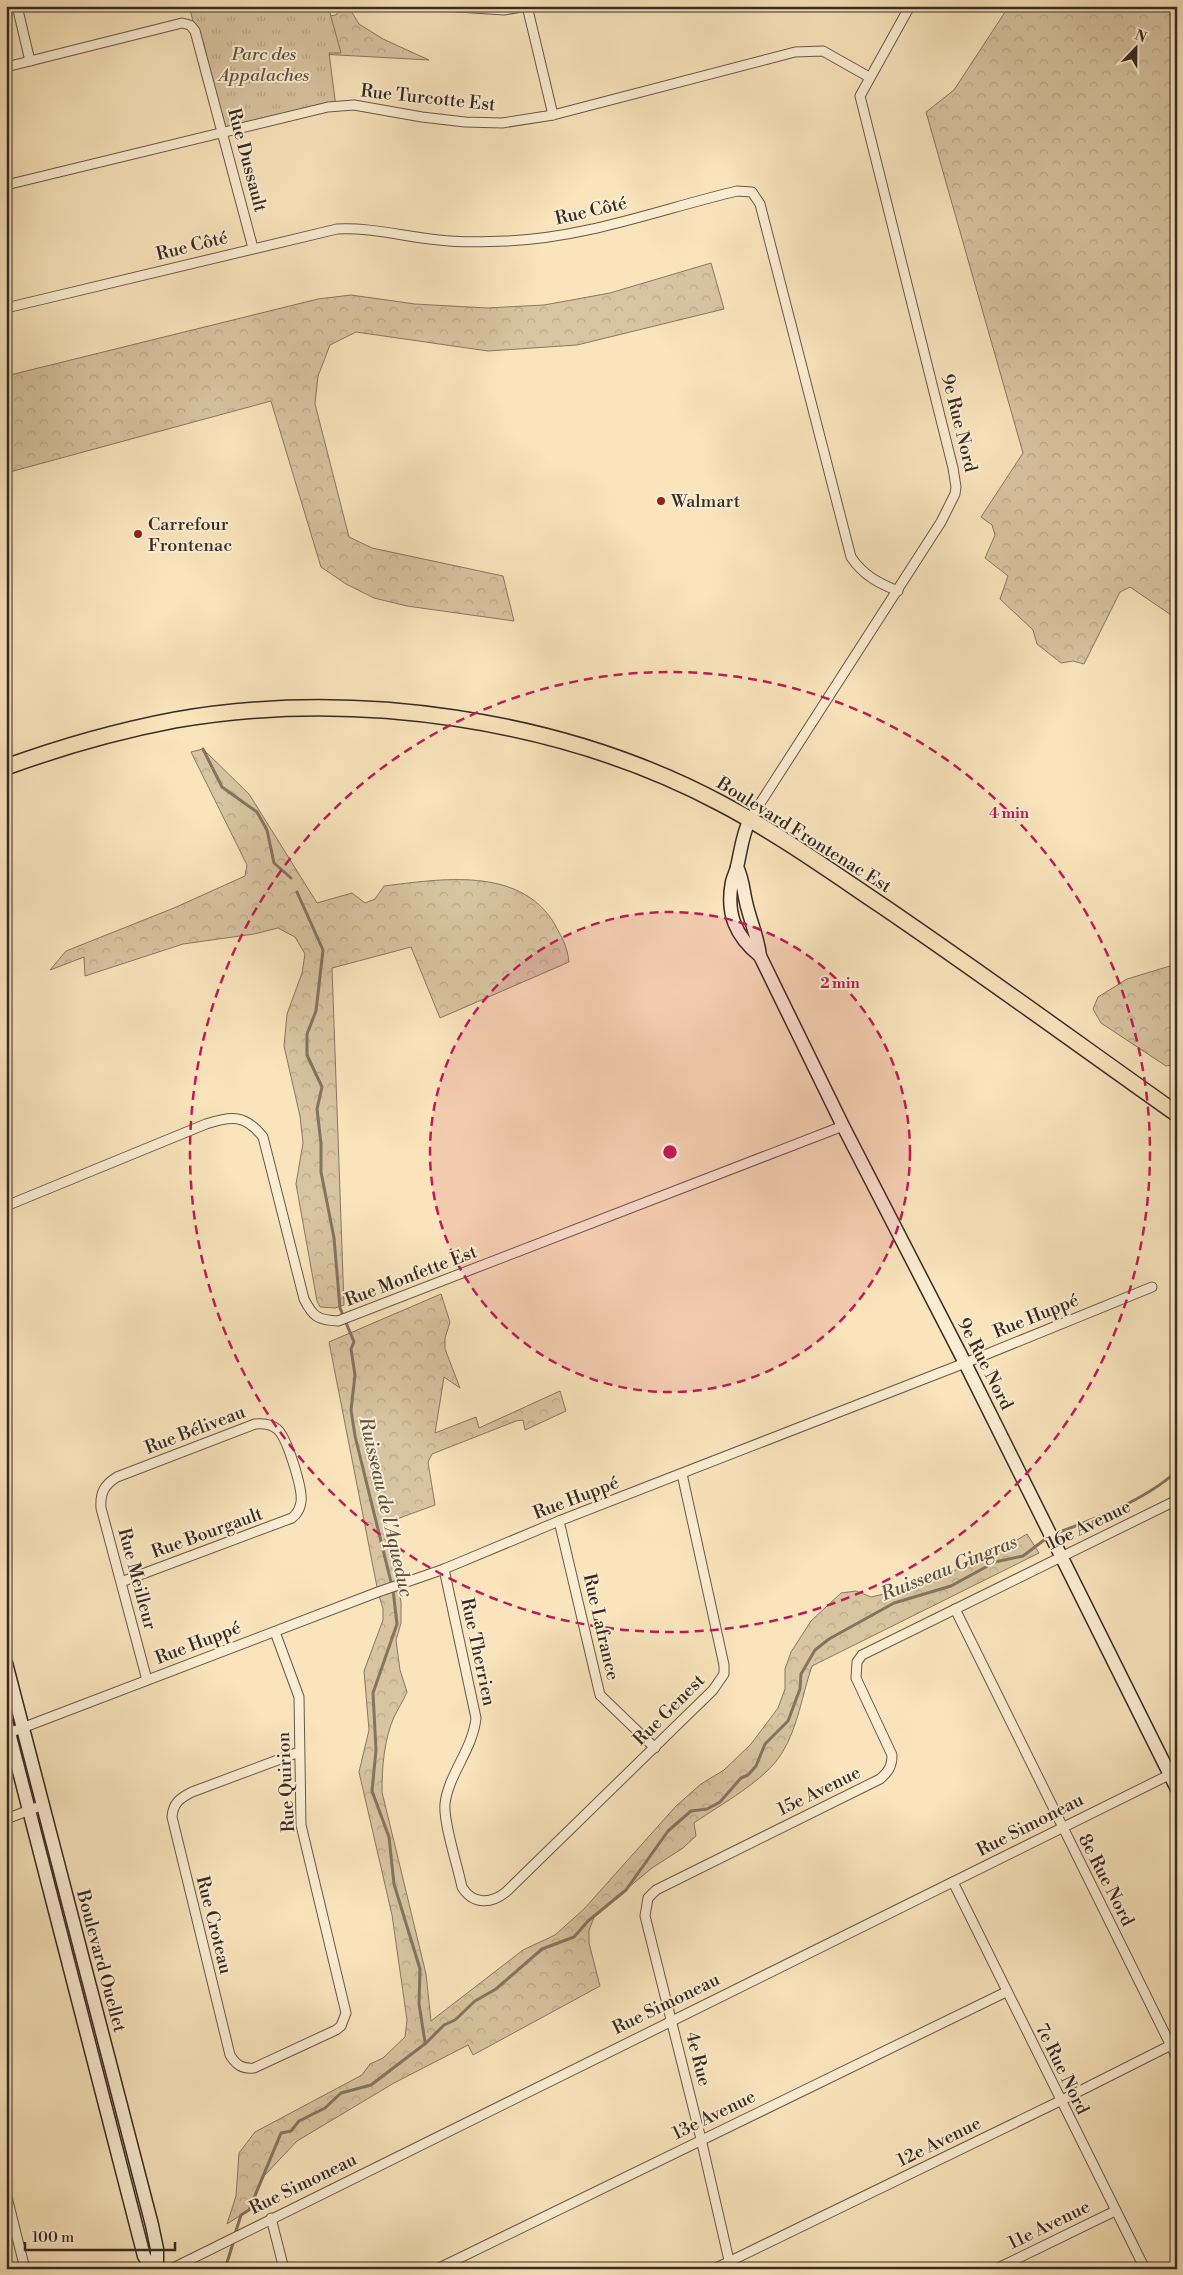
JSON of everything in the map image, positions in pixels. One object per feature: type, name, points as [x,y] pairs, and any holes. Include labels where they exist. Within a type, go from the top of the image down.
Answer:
[{"type":"main road","name":"Boulevard Frontenac Est","points":[[6,767],[88,740],[175,720],[270,709],[348,708],[454,719],[558,740],[645,769],[688,787],[750,819],[914,927],[1177,1114]]},
{"type":"street","points":[[6,67],[30,61],[17,6]]},
{"type":"street","points":[[443,6],[504,10],[527,6],[553,115]]},
{"type":"street","name":"9e Rue Nord","points":[[910,6],[869,77],[860,96],[860,106],[954,468],[956,487],[953,501],[944,517],[750,819],[741,842],[730,894],[732,914],[738,932],[745,944],[760,956],[843,1126],[1173,1773],[1177,1789]]},
{"type":"street","name":"Rue Dussault","points":[[30,61],[182,23],[190,25],[196,31],[253,248]]},
{"type":"street","name":"Rue Turcotte Est","points":[[6,184],[223,134],[328,107],[354,105],[464,122],[502,123],[553,115],[805,51],[823,51],[869,77]]},
{"type":"street","name":"Rue Côté","points":[[6,308],[337,229],[347,228],[464,242],[540,239],[582,233],[737,191],[752,192],[760,204],[851,557],[860,570],[871,578],[898,591]]},
{"type":"street","name":"Rue Monfette Est","points":[[6,1206],[206,1124],[233,1118],[244,1120],[254,1126],[263,1137],[304,1299],[316,1317],[338,1321],[843,1126]]},
{"type":"street","name":"Rue Huppé","points":[[8,1727],[23,1727],[398,1584],[444,1569],[559,1521],[965,1363],[1152,1287]]},
{"type":"street","name":"Rue Béliveau","points":[[104,1487],[117,1477],[255,1424],[262,1423],[276,1428],[285,1440],[301,1494],[300,1508]]},
{"type":"street","name":"Rue Genest","points":[[483,1901],[492,1901],[506,1892],[714,1690],[724,1674],[724,1665],[682,1474]]},
{"type":"street","name":"Rue Meilleur","points":[[104,1487],[100,1500],[147,1680]]},
{"type":"street","name":"16e Avenue","points":[[857,1662],[862,1654],[1175,1504]]},
{"type":"street","name":"Rue Bourgault","points":[[122,1582],[292,1518],[300,1508]]},
{"type":"street","name":"Rue Lafrance","points":[[559,1521],[600,1695],[655,1748]]},
{"type":"street","name":"Rue Therrien","points":[[444,1569],[476,1718],[471,1743],[449,1790],[445,1814],[462,1887],[466,1894],[483,1901]]},
{"type":"street","name":"8e Rue Nord","points":[[955,1609],[1061,1827],[1173,2043],[1177,2058]]},
{"type":"street","name":"Rue Quirion","points":[[275,1632],[299,1697],[301,1825],[346,2013],[344,2020]]},
{"type":"street","name":"15e Avenue","points":[[656,1890],[880,1780],[888,1773],[892,1764],[892,1755],[856,1678],[857,1662]]},
{"type":"street","name":"Boulevard Ouellet","points":[[6,1663],[152,2225],[157,2249],[157,2269]]},
{"type":"street","name":"Boulevard Ouellet","points":[[8,1727],[28,1811],[144,2256],[152,2269]]},
{"type":"street","name":"Rue Croteau","points":[[300,1752],[184,1796],[172,1808],[172,1817],[227,2046],[234,2062],[238,2066],[254,2068],[336,2030],[344,2020]]},
{"type":"street","name":"Rue Simoneau","points":[[171,2269],[242,2232],[1173,1773]]},
{"type":"street","points":[[6,1819],[43,1805]]},
{"type":"street","name":"7e Rue Nord","points":[[953,1882],[1145,2269]]},
{"type":"street","name":"4e Rue","points":[[656,1890],[648,1898],[645,1916],[701,2139],[730,2265]]},
{"type":"street","name":"13e Avenue","points":[[437,2269],[1006,1992]]},
{"type":"street","name":"12e Avenue","points":[[714,2269],[730,2265],[1173,2043]]},
{"type":"street","points":[[6,2193],[25,2269]]},
{"type":"street","name":"11e Avenue","points":[[996,2269],[1115,2211]]},
{"type":"street","points":[[271,2218],[284,2269]]},
{"type":"green space","name":"Parc des Appalaches","points":[[189,6],[328,6],[341,53],[329,53],[336,107],[223,134]]},
{"type":"green space","points":[[342,6],[348,6],[359,24],[383,39],[429,60],[320,54],[316,18],[336,15]]},
{"type":"green space","points":[[1009,6],[1177,6],[1177,619],[1130,587],[1120,592],[1084,664],[1073,661],[1061,663],[1037,644],[1033,630],[1000,599],[1008,576],[985,558],[995,535],[992,525],[981,517],[1023,453],[926,112],[954,90]]},
{"type":"green space","points":[[711,263],[724,309],[577,345],[488,351],[356,332],[330,345],[318,376],[315,404],[349,537],[372,548],[503,576],[514,621],[407,606],[374,598],[346,584],[321,567],[271,401],[6,473],[6,376],[318,299],[351,295],[415,304],[487,308],[544,305],[610,293]]},
{"type":"green space","points":[[203,749],[249,794],[317,903],[352,893],[365,903],[375,899],[384,886],[430,881],[477,880],[500,884],[521,892],[539,905],[554,923],[567,951],[569,962],[440,1018],[411,947],[332,968],[344,1305],[335,1308],[320,1307],[317,1301],[296,1184],[303,1143],[300,1116],[284,1046],[287,1014],[302,973],[305,954],[295,937],[278,928],[254,934],[183,944],[85,976],[84,957],[50,970],[66,951],[174,908],[245,876],[247,865],[191,752]]},
{"type":"green space","points":[[1170,966],[1177,969],[1177,1064],[1166,1066],[1101,1023],[1093,1009],[1098,997],[1127,979]]},
{"type":"green space","points":[[441,1294],[450,1322],[445,1338],[445,1349],[460,1388],[444,1377],[435,1433],[476,1417],[479,1428],[560,1391],[566,1411],[525,1430],[523,1420],[516,1421],[432,1454],[428,1462],[435,1505],[386,1523],[401,1602],[401,1623],[396,1640],[400,1670],[407,1692],[394,1717],[388,1735],[383,1763],[382,1792],[426,1974],[431,2021],[523,1950],[555,1935],[584,1909],[676,1806],[701,1784],[724,1770],[751,1744],[778,1708],[785,1689],[785,1669],[791,1652],[811,1621],[841,1593],[856,1591],[871,1597],[906,1589],[987,1558],[1027,1534],[1039,1553],[812,1666],[792,1733],[782,1753],[774,1763],[754,1782],[694,1823],[696,1836],[683,1848],[652,1868],[595,1915],[589,1930],[589,1943],[600,1986],[473,2055],[468,2045],[394,2083],[297,2141],[264,2176],[249,2210],[227,2224],[236,2196],[239,2153],[255,2132],[362,2075],[370,2064],[383,2058],[405,2037],[407,2020],[392,1915],[359,1772],[369,1730],[364,1671],[383,1620],[383,1609],[378,1592],[329,1342]]},
{"type":"waterway","name":"Ruisseau de l'Aqueduc","points":[[203,749],[222,787],[257,812],[267,830],[274,863],[291,878]]},
{"type":"waterway","name":"Ruisseau de l'Aqueduc","points":[[297,892],[323,950],[316,1011],[307,1034],[307,1055],[322,1087],[317,1109],[321,1144],[321,1172],[334,1238],[340,1308],[354,1342],[351,1349],[355,1375],[351,1410],[355,1436],[393,1590],[397,1624],[373,1693],[376,1750],[372,1791],[389,1837],[394,1884],[420,1969],[419,2004],[425,2042]]},
{"type":"waterway","name":"Ruisseau Gingras","points":[[1054,1534],[1134,1500],[1164,1482],[1177,1471]]},
{"type":"waterway","name":"Ruisseau Gingras","points":[[235,2234],[241,2215],[249,2210],[281,2133],[291,2131],[299,2121],[325,2108],[341,2093],[371,2085],[426,2043],[444,2025],[455,2020],[475,2001],[496,1989],[542,1949],[574,1937],[588,1921],[626,1890],[668,1831],[691,1811],[707,1809],[720,1802],[741,1778],[748,1775],[756,1766],[765,1744],[788,1721],[800,1689],[801,1674],[815,1650],[829,1639],[894,1603],[951,1586],[995,1562],[1023,1556],[1048,1537]]},
{"type":"waterway","points":[[225,2269],[234,2240]]},
{"type":"place","name":"Walmart","points":[[661,501]]},
{"type":"place","name":"Carrefour Frontenac","points":[[138,534]]}]
